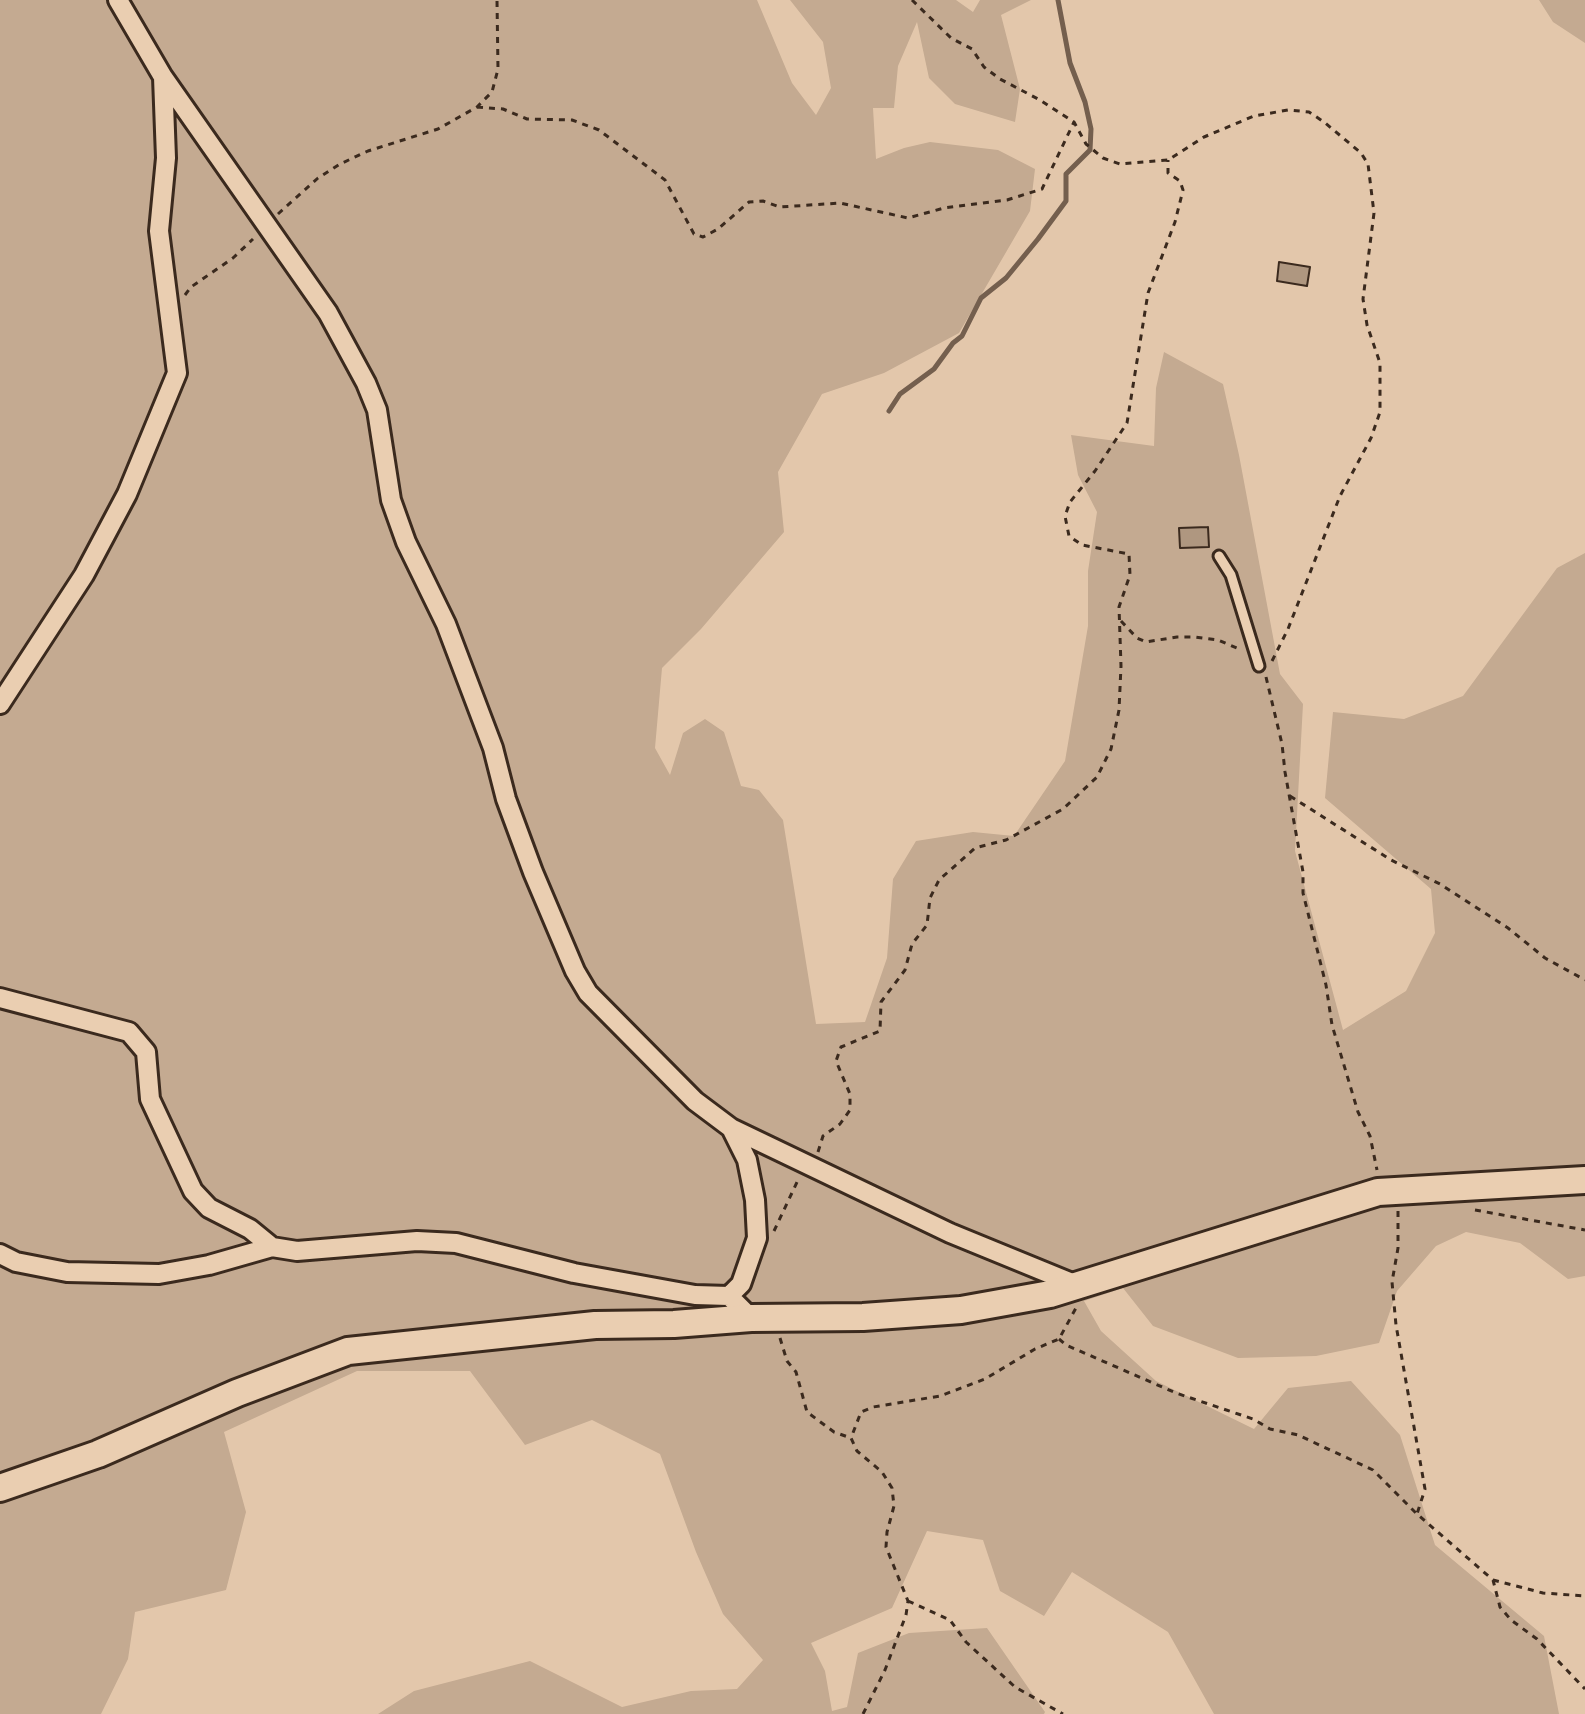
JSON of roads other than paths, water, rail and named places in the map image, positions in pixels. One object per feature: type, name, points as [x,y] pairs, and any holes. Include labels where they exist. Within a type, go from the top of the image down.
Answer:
[{"type":"street","points":[[118,0],[163,77],[328,313],[366,383],[377,410],[391,500],[406,542],[446,624],[493,748],[506,799],[533,872],[575,971],[588,993],[695,1101],[731,1128],[950,1233],[1087,1282]]},
{"type":"street","points":[[0,704],[84,575],[127,494],[177,373],[159,231],[166,158],[163,77]]},
{"type":"street","points":[[0,998],[129,1032],[146,1052],[150,1099],[193,1191],[209,1208],[250,1229],[272,1247]]},
{"type":"street","points":[[729,1296],[741,1284],[757,1238],[755,1200],[747,1160],[731,1128]]},
{"type":"street","points":[[0,1488],[98,1454],[237,1393],[348,1351],[595,1325],[863,1317],[961,1310],[1050,1294],[1378,1192],[1585,1180]]},
{"type":"street","points":[[0,1254],[16,1262],[67,1272],[159,1274],[209,1265],[272,1247],[297,1251],[417,1241],[456,1243],[574,1273],[695,1295],[729,1296],[751,1318]]},
{"type":"lane","points":[[1219,556],[1236,590],[1262,670]]},
{"type":"waterway","points":[[889,411],[900,394],[934,369],[962,336],[981,298],[1006,278],[1038,239],[1066,201],[1066,174],[1090,150],[1091,129],[1085,102],[1070,63],[1058,0]]}]
